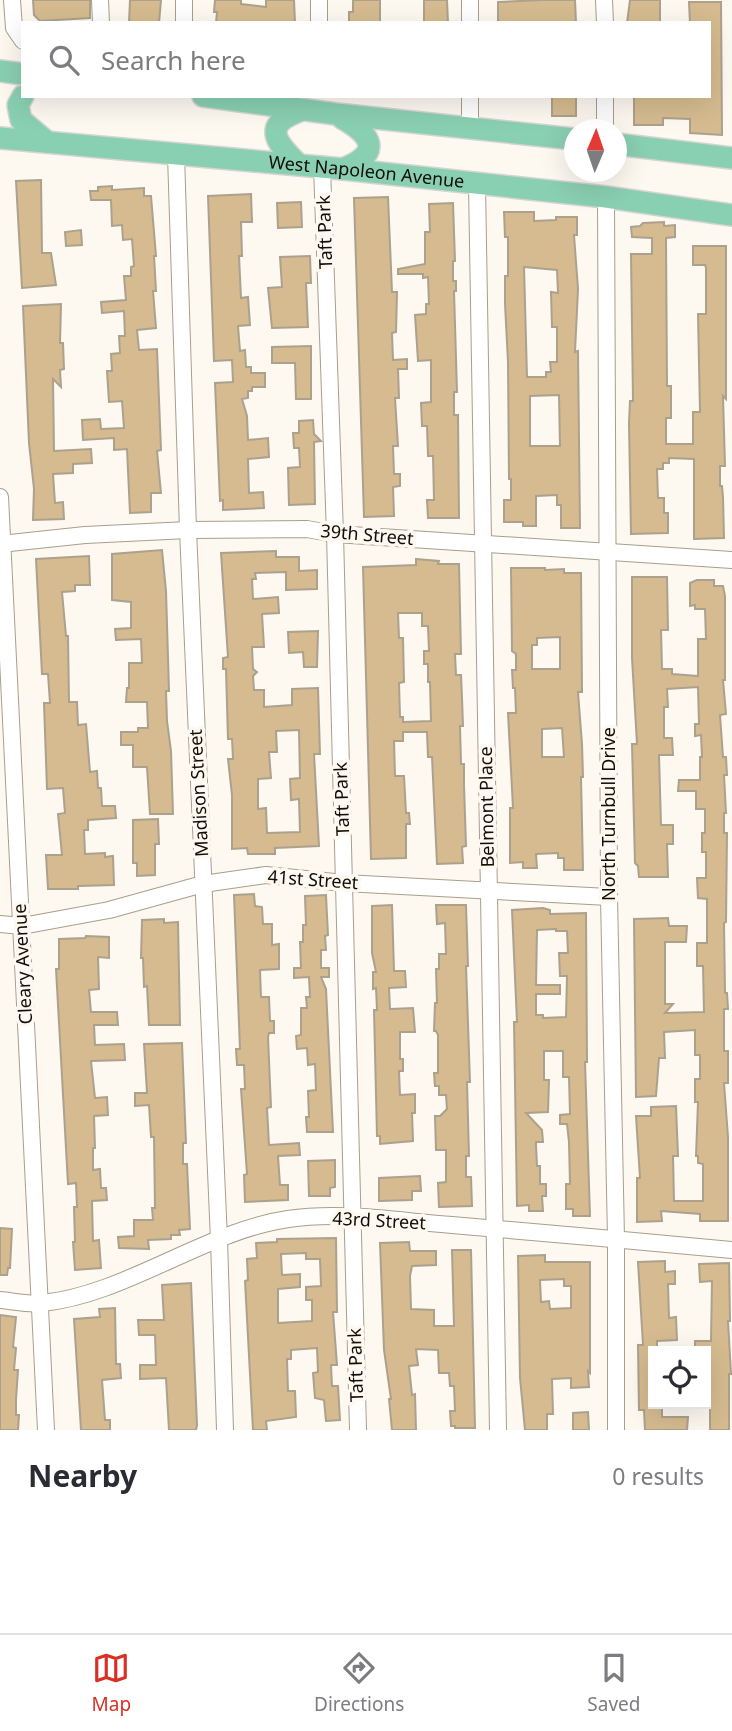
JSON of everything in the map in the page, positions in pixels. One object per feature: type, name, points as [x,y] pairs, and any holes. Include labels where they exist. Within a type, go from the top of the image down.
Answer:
[{"type":"main road","points":[[0,72],[21,74]]},
{"type":"main road","points":[[22,98],[18,105],[21,120],[49,144]]},
{"type":"main road","points":[[222,98],[564,138]]},
{"type":"main road","points":[[298,164],[278,144],[275,136],[280,121],[320,108],[358,127],[366,135],[369,146],[366,156],[359,163],[333,168]]},
{"type":"main road","name":"West Napoleon Avenue","points":[[0,138],[298,164],[607,197],[732,215]]},
{"type":"main road","points":[[627,145],[732,158]]},
{"type":"street","points":[[12,0],[14,28],[21,39]]},
{"type":"street","points":[[100,0],[101,21]]},
{"type":"street","points":[[184,0],[184,21]]},
{"type":"street","points":[[319,0],[320,21]]},
{"type":"street","points":[[470,0],[470,21]]},
{"type":"street","points":[[604,0],[605,21]]},
{"type":"street","points":[[470,98],[470,128]]},
{"type":"street","points":[[605,98],[606,119]]},
{"type":"street","name":"Madison Street","points":[[176,155],[188,530],[225,1430]]},
{"type":"street","name":"Taft Park","points":[[333,168],[335,534],[358,1430]]},
{"type":"street","name":"Belmont Place","points":[[477,184],[498,1430]]},
{"type":"street","name":"North Turnbull Drive","points":[[607,197],[609,897],[616,1430]]},
{"type":"street","name":"Cleary Avenue","points":[[0,498],[46,1430]]},
{"type":"street","name":"39th Street","points":[[1,544],[85,535],[188,530],[307,529],[335,534],[732,560]]},
{"type":"street","name":"41st Street","points":[[0,924],[22,926],[109,910],[204,884],[266,875],[344,883],[609,897]]},
{"type":"street","name":"43rd Street","points":[[0,1300],[40,1304],[78,1297],[219,1240],[288,1219],[352,1217],[615,1238],[732,1251]]},
{"type":"building","points":[[33,0],[90,0],[90,18],[40,21],[34,15]]},
{"type":"building","points":[[130,0],[161,0],[159,21],[129,21]]},
{"type":"building","points":[[215,0],[241,0],[241,4],[266,7],[266,0],[294,0],[295,21],[216,21],[217,12],[214,12]]},
{"type":"building","points":[[353,0],[380,0],[380,21],[349,21],[349,12],[353,12]]},
{"type":"building","points":[[424,0],[447,0],[448,21],[424,21]]},
{"type":"building","points":[[575,0],[576,21],[498,21],[498,2]]},
{"type":"building","points":[[630,0],[660,0],[660,21],[627,21]]},
{"type":"building","points":[[689,2],[721,2],[722,135],[690,133],[690,119],[663,118],[663,125],[634,125],[634,98],[711,98],[711,21],[690,21]]},
{"type":"building","points":[[552,98],[576,98],[576,116],[552,116]]},
{"type":"building","points":[[41,180],[42,253],[51,253],[56,285],[22,288],[16,181]]},
{"type":"building","points":[[112,186],[112,190],[144,188],[144,196],[151,196],[156,256],[156,291],[153,291],[156,328],[137,330],[139,350],[157,349],[161,450],[157,451],[161,493],[151,493],[151,512],[130,513],[127,449],[114,450],[114,438],[83,440],[82,420],[100,419],[101,429],[124,428],[122,401],[109,402],[107,371],[112,371],[111,354],[120,353],[119,336],[125,336],[124,311],[102,313],[101,302],[126,300],[124,276],[131,276],[131,267],[134,266],[132,239],[123,240],[122,225],[112,226],[111,200],[91,200],[90,191],[98,191],[98,187]]},
{"type":"building","points":[[251,194],[252,222],[241,222],[242,256],[239,256],[241,298],[248,297],[250,325],[238,326],[240,351],[245,350],[246,367],[251,367],[251,373],[265,373],[265,387],[252,387],[252,391],[248,391],[248,398],[242,399],[247,416],[248,440],[268,438],[269,457],[248,459],[249,493],[263,492],[264,508],[223,510],[223,500],[220,501],[215,383],[233,382],[232,360],[214,361],[208,196]]},
{"type":"building","points":[[388,197],[392,292],[397,292],[396,332],[392,333],[393,360],[407,359],[407,369],[398,369],[399,398],[395,398],[398,446],[393,446],[394,474],[400,474],[400,486],[393,487],[394,516],[364,517],[354,198]]},
{"type":"building","points":[[301,202],[302,227],[278,228],[277,203]]},
{"type":"building","points":[[453,203],[457,392],[454,392],[454,415],[458,415],[459,518],[428,518],[427,500],[434,500],[433,456],[428,456],[427,426],[422,426],[421,403],[431,402],[431,360],[418,361],[415,315],[426,314],[426,304],[429,304],[428,277],[423,278],[423,274],[398,274],[398,269],[425,264],[425,232],[430,232],[429,204]]},
{"type":"building","points":[[504,212],[534,212],[534,221],[577,217],[577,235],[574,235],[578,289],[575,352],[578,351],[580,528],[561,528],[561,505],[557,505],[557,495],[536,496],[536,526],[523,526],[523,522],[504,522],[504,500],[511,500],[505,304],[508,237],[505,237]],"holes":[[[524,267],[557,270],[558,293],[551,292],[552,327],[557,327],[557,362],[550,362],[551,372],[546,372],[546,377],[527,377]],[[559,395],[560,446],[530,446],[530,396]]]},
{"type":"building","points":[[664,222],[664,226],[675,225],[675,237],[666,238],[667,386],[671,386],[671,418],[666,418],[666,444],[693,444],[693,412],[700,412],[698,314],[706,314],[706,268],[705,265],[693,265],[693,246],[726,246],[726,399],[723,396],[725,466],[720,466],[724,538],[694,539],[694,459],[669,458],[669,463],[663,463],[663,469],[657,469],[658,498],[664,498],[664,513],[668,513],[668,533],[631,534],[631,254],[652,254],[652,238],[632,237],[631,227],[643,223]]},
{"type":"building","points":[[81,230],[82,245],[66,246],[65,232]]},
{"type":"building","points":[[310,256],[311,283],[306,283],[308,327],[272,328],[268,288],[282,287],[280,257]]},
{"type":"building","points":[[61,304],[60,343],[63,343],[64,369],[60,370],[61,387],[53,379],[54,451],[91,449],[92,463],[73,464],[73,473],[53,474],[55,503],[63,502],[64,519],[33,520],[34,489],[29,443],[23,306]]},
{"type":"building","points":[[311,346],[311,399],[296,399],[295,363],[272,363],[272,347]]},
{"type":"building","points":[[313,420],[314,434],[321,441],[314,442],[315,504],[289,505],[288,468],[300,467],[299,448],[294,448],[293,433],[299,433],[299,421]]},
{"type":"building","points":[[162,550],[166,591],[169,691],[166,691],[173,814],[150,814],[147,767],[133,767],[133,745],[121,745],[121,732],[138,732],[138,728],[148,728],[147,702],[126,702],[129,663],[142,663],[141,639],[116,640],[115,629],[131,628],[131,602],[112,600],[112,554]]},
{"type":"building","points":[[276,551],[276,557],[299,557],[299,571],[317,570],[317,589],[286,590],[286,572],[255,573],[256,579],[252,579],[253,599],[278,597],[279,613],[262,614],[264,647],[252,647],[253,669],[257,672],[253,676],[254,690],[264,690],[264,707],[292,705],[292,689],[318,688],[320,754],[314,754],[319,846],[275,848],[275,854],[248,854],[247,848],[232,849],[232,795],[228,759],[233,759],[232,739],[228,739],[226,669],[223,669],[223,658],[228,657],[221,553]],"holes":[[[299,730],[300,778],[290,779],[291,800],[299,799],[300,832],[267,833],[266,808],[258,809],[258,779],[271,778],[269,752],[277,752],[276,731]]]},
{"type":"building","points":[[89,556],[90,585],[75,585],[75,591],[62,592],[68,636],[69,702],[77,702],[78,725],[86,724],[90,772],[97,771],[102,806],[115,806],[116,818],[88,820],[88,830],[84,830],[85,854],[105,853],[105,857],[113,856],[114,885],[48,889],[46,855],[62,855],[58,814],[65,813],[63,788],[47,789],[44,703],[50,703],[48,674],[42,674],[36,559]]},
{"type":"building","points":[[416,559],[439,561],[438,564],[459,564],[461,654],[455,654],[456,675],[461,675],[462,698],[461,764],[464,764],[466,846],[462,847],[463,863],[437,864],[432,757],[428,757],[427,732],[403,732],[403,741],[394,741],[395,776],[404,776],[406,813],[409,813],[410,824],[406,824],[406,858],[371,859],[363,567],[416,565]],"holes":[[[398,613],[422,613],[422,626],[428,626],[429,651],[424,651],[424,664],[428,664],[431,721],[403,722],[403,717],[400,717],[399,683],[404,682],[403,638],[399,638]]]},
{"type":"building","points":[[511,568],[564,569],[564,573],[581,573],[582,692],[578,692],[583,777],[583,870],[564,870],[564,858],[558,858],[558,853],[536,854],[537,868],[523,868],[523,862],[510,863],[510,808],[513,808],[508,713],[516,713],[512,670],[516,670],[516,654],[512,651]],"holes":[[[560,637],[560,669],[532,669],[532,645],[537,645],[537,638]],[[562,728],[564,757],[542,757],[542,729]]]},
{"type":"building","points":[[632,577],[667,577],[668,630],[661,630],[662,669],[672,669],[672,674],[698,676],[698,639],[706,639],[705,609],[690,606],[690,583],[697,580],[714,580],[714,586],[723,586],[725,596],[723,680],[726,714],[720,715],[727,775],[724,775],[724,833],[727,833],[724,923],[725,993],[728,1009],[724,1009],[724,1051],[728,1051],[728,1083],[724,1083],[728,1137],[728,1221],[700,1221],[700,1214],[661,1211],[662,1221],[637,1222],[637,1178],[640,1178],[636,1116],[651,1116],[651,1107],[676,1106],[678,1156],[673,1156],[674,1201],[703,1201],[703,1164],[698,1163],[696,1156],[698,1102],[695,1102],[695,1079],[700,1079],[700,1055],[695,1055],[695,1030],[664,1032],[665,1058],[659,1058],[656,1096],[636,1097],[634,919],[668,918],[669,926],[687,926],[686,942],[665,942],[665,1004],[673,1004],[665,1013],[704,1012],[703,966],[697,966],[697,943],[707,943],[707,899],[698,898],[697,878],[706,878],[706,852],[702,852],[705,809],[696,809],[696,791],[678,791],[679,780],[700,780],[701,735],[695,736],[695,724],[699,724],[698,687],[667,689],[668,707],[664,707],[664,738],[672,738],[673,755],[659,755],[661,825],[673,825],[673,844],[667,844],[668,877],[639,877],[635,863],[632,744],[637,744],[632,658]]},
{"type":"building","points":[[318,631],[317,667],[304,667],[303,652],[289,653],[288,632]]},
{"type":"building","points":[[158,819],[159,844],[155,844],[155,875],[137,876],[137,863],[133,863],[133,820]]},
{"type":"building","points":[[254,894],[255,906],[262,907],[263,924],[272,924],[272,945],[279,944],[279,969],[260,970],[261,997],[269,997],[270,1021],[274,1021],[274,1033],[269,1033],[268,1037],[271,1107],[267,1108],[269,1145],[299,1143],[300,1155],[278,1156],[280,1185],[288,1185],[288,1200],[245,1202],[244,1175],[247,1174],[241,1089],[245,1089],[244,1065],[237,1065],[236,1049],[240,1049],[234,895]]},
{"type":"building","points":[[326,895],[328,935],[325,936],[326,950],[321,950],[321,968],[329,968],[329,977],[321,977],[326,989],[333,1132],[307,1132],[308,1091],[316,1090],[315,1064],[308,1065],[307,1048],[297,1049],[296,1036],[301,1035],[301,1008],[307,1008],[306,997],[310,997],[309,977],[294,978],[294,968],[301,968],[300,942],[303,942],[303,925],[306,925],[305,896]]},
{"type":"building","points":[[392,905],[394,971],[405,971],[406,987],[389,988],[390,1009],[413,1008],[415,1032],[400,1032],[403,1071],[399,1071],[400,1095],[415,1094],[415,1113],[412,1113],[413,1141],[380,1144],[380,1136],[377,1136],[374,1010],[377,1010],[376,988],[373,989],[373,972],[376,972],[372,953],[372,906]]},
{"type":"building","points":[[436,905],[466,905],[470,1082],[467,1082],[469,1156],[466,1156],[466,1177],[471,1177],[472,1206],[439,1207],[438,1183],[446,1182],[446,1150],[436,1150],[435,1116],[440,1116],[447,1109],[446,1095],[439,1095],[439,1086],[435,1086],[434,1073],[438,1073],[438,1035],[434,1031],[436,969],[439,969],[439,954],[446,954],[445,923],[437,924]]},
{"type":"building","points":[[543,908],[550,910],[550,914],[586,913],[585,1062],[590,1216],[573,1216],[573,1209],[566,1209],[566,1184],[570,1184],[569,1142],[567,1124],[560,1124],[560,1115],[570,1114],[569,1077],[563,1077],[563,1051],[544,1051],[544,1080],[549,1080],[548,1112],[526,1113],[542,1130],[543,1142],[536,1142],[536,1145],[540,1184],[546,1184],[546,1196],[542,1196],[543,1211],[529,1211],[529,1205],[517,1206],[514,1022],[517,1022],[512,910]],"holes":[[[537,930],[567,931],[568,953],[559,953],[560,976],[567,976],[566,1017],[543,1018],[543,1015],[536,1015],[536,994],[560,994],[560,985],[536,985]]]},
{"type":"building","points":[[164,919],[164,923],[178,922],[180,1025],[149,1025],[147,986],[144,987],[141,958],[142,920]]},
{"type":"building","points":[[109,937],[109,958],[98,957],[99,989],[89,990],[91,1012],[117,1012],[118,1025],[94,1025],[95,1045],[124,1044],[125,1060],[91,1061],[95,1098],[107,1097],[108,1115],[94,1116],[93,1170],[100,1169],[101,1188],[106,1188],[107,1200],[92,1201],[93,1241],[99,1240],[101,1268],[75,1270],[73,1242],[74,1207],[77,1207],[76,1183],[68,1184],[56,969],[59,969],[59,939]]},
{"type":"building","points":[[182,1043],[186,1143],[183,1143],[183,1164],[187,1164],[190,1229],[179,1230],[180,1235],[171,1235],[171,1239],[148,1240],[149,1249],[119,1248],[118,1237],[134,1236],[134,1220],[153,1220],[152,1208],[155,1208],[154,1137],[151,1137],[149,1105],[135,1106],[135,1093],[147,1093],[144,1044]]},
{"type":"building","points":[[335,1160],[335,1187],[330,1188],[330,1196],[309,1196],[308,1161]]},
{"type":"building","points":[[420,1176],[421,1191],[412,1191],[412,1200],[379,1201],[379,1178]]},
{"type":"building","points":[[0,1228],[12,1229],[10,1268],[7,1275],[0,1275]]},
{"type":"building","points":[[336,1238],[337,1312],[333,1312],[337,1365],[331,1365],[332,1386],[338,1386],[340,1420],[326,1421],[324,1400],[315,1398],[313,1373],[318,1372],[317,1348],[291,1350],[291,1359],[287,1359],[288,1391],[295,1391],[296,1417],[266,1421],[267,1430],[253,1430],[245,1281],[248,1280],[247,1259],[257,1258],[256,1243],[277,1242],[277,1239]],"holes":[[[306,1253],[306,1259],[320,1259],[321,1286],[306,1287],[306,1300],[312,1300],[312,1321],[278,1323],[278,1289],[300,1287],[300,1274],[282,1275],[281,1254]]]},
{"type":"building","points":[[409,1242],[410,1251],[436,1251],[436,1265],[412,1266],[410,1276],[411,1309],[434,1310],[434,1326],[454,1326],[452,1250],[471,1250],[475,1428],[451,1426],[450,1411],[455,1411],[454,1386],[450,1386],[449,1373],[439,1373],[438,1350],[416,1349],[418,1365],[409,1366],[412,1395],[415,1394],[416,1430],[392,1430],[384,1350],[380,1243]]},
{"type":"building","points":[[545,1255],[545,1262],[590,1262],[589,1387],[571,1388],[571,1378],[552,1379],[553,1414],[547,1414],[547,1430],[525,1430],[520,1378],[518,1256]],"holes":[[[564,1279],[564,1286],[571,1286],[571,1308],[550,1309],[549,1301],[541,1302],[540,1280]]]},
{"type":"building","points":[[665,1261],[665,1272],[675,1271],[675,1284],[668,1284],[669,1318],[676,1317],[677,1340],[657,1341],[657,1346],[648,1346],[648,1409],[662,1409],[662,1417],[688,1417],[687,1430],[645,1430],[644,1410],[639,1410],[638,1345],[643,1345],[638,1262]]},
{"type":"building","points":[[729,1263],[729,1430],[710,1430],[711,1346],[695,1346],[695,1341],[711,1341],[712,1281],[700,1282],[699,1264]]},
{"type":"building","points":[[191,1283],[197,1425],[196,1430],[169,1430],[166,1378],[140,1379],[140,1365],[156,1365],[155,1335],[139,1335],[138,1320],[164,1320],[162,1285]]},
{"type":"building","points":[[115,1308],[116,1364],[120,1364],[121,1378],[102,1380],[105,1420],[110,1420],[110,1430],[81,1430],[74,1319],[100,1317],[99,1309]]},
{"type":"building","points":[[0,1315],[16,1317],[13,1347],[16,1348],[14,1370],[18,1370],[18,1430],[0,1430]]},
{"type":"building","points":[[588,1412],[589,1430],[573,1430],[573,1413]]}]
